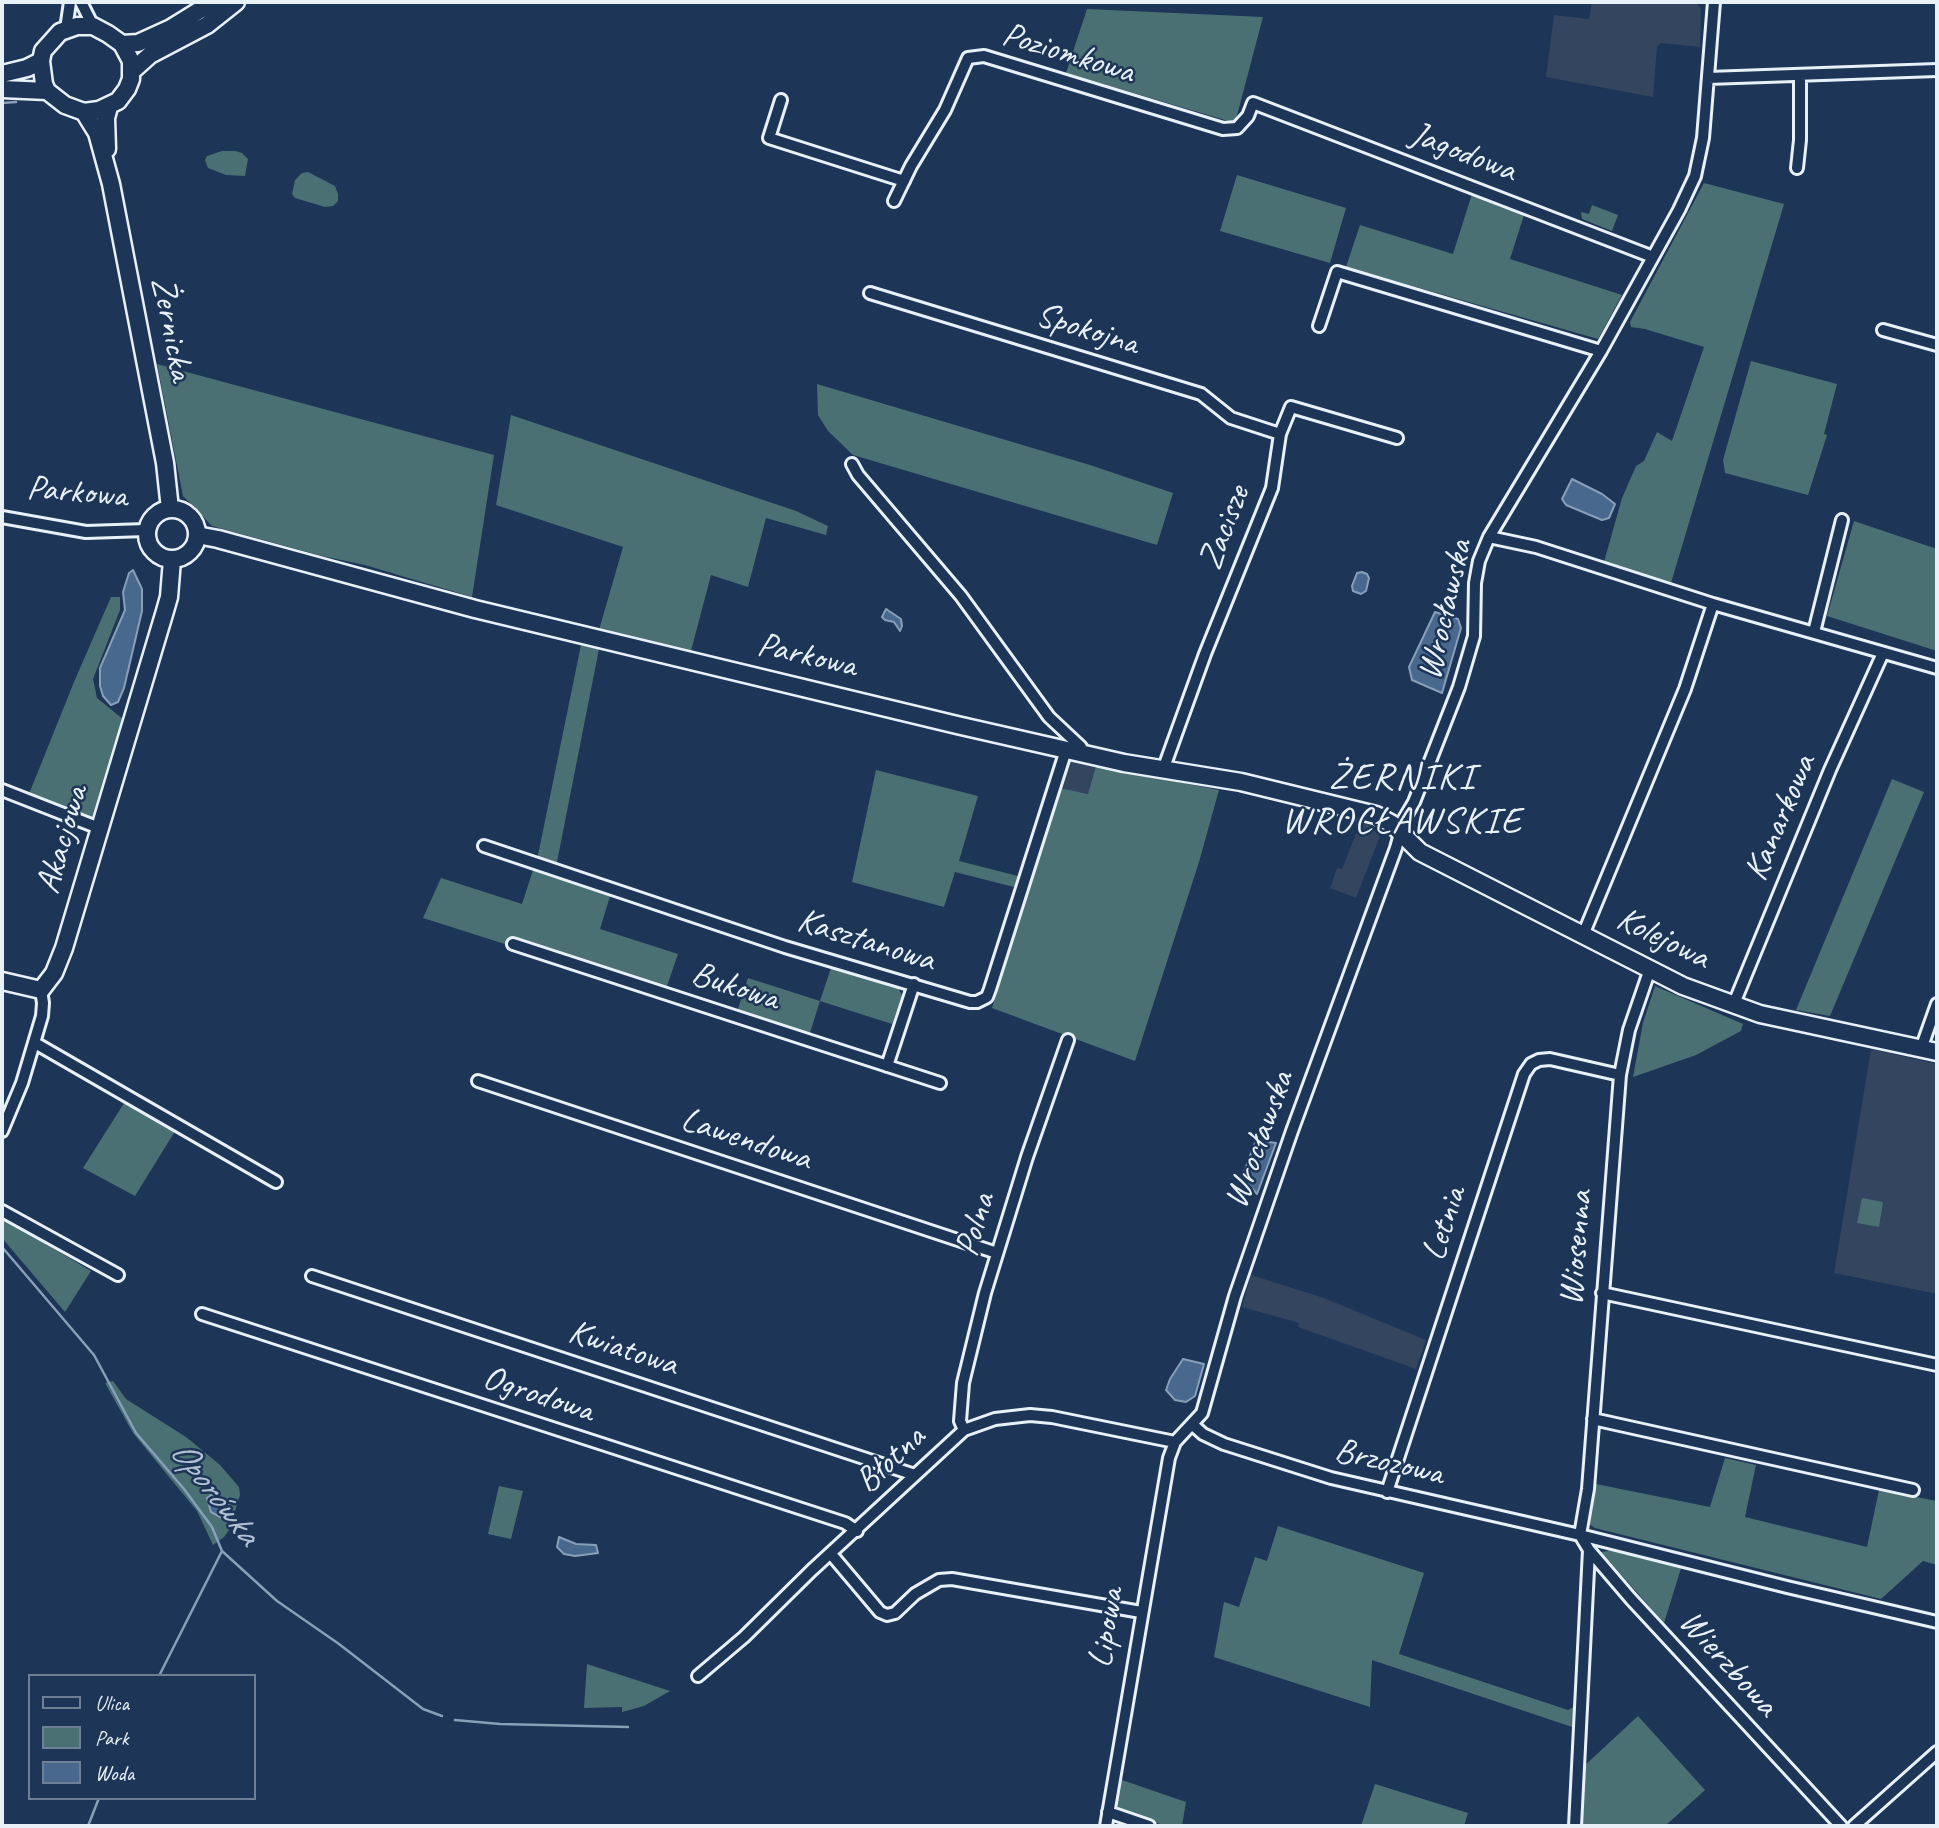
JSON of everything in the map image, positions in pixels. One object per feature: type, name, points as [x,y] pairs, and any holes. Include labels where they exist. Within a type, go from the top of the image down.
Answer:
[{"type":"street","points":[[66,29],[70,2]]},
{"type":"street","points":[[81,2],[93,26],[122,44],[131,61],[127,89],[118,101],[109,107],[84,112],[65,105],[47,91],[42,77],[41,61],[47,45],[60,32],[77,26],[93,26]]},
{"type":"street","points":[[122,44],[138,43],[171,28],[213,2]]},
{"type":"street","points":[[131,72],[150,55],[207,25],[236,2]]},
{"type":"street","name":"Wrocławska","points":[[1175,1441],[1202,1413],[1235,1296],[1400,832],[1467,662],[1474,636],[1475,583],[1479,561],[1489,537],[1601,351],[1695,176],[1703,138],[1714,2]]},
{"type":"street","name":"Poziomkowa","points":[[894,201],[945,110],[968,58],[975,56],[984,56],[1223,129],[1237,128],[1248,116],[1252,103]]},
{"type":"street","points":[[2,74],[27,68],[41,61]]},
{"type":"street","points":[[1708,78],[1937,70]]},
{"type":"street","points":[[1797,168],[1800,76]]},
{"type":"street","points":[[2,89],[47,91]]},
{"type":"street","points":[[782,100],[769,138],[904,181]]},
{"type":"street","name":"Jagodowa","points":[[1252,103],[1653,257]]},
{"type":"street","name":"Żernicka","points":[[107,162],[106,118],[109,107]]},
{"type":"street","name":"Żernicka","points":[[84,112],[97,133],[107,162],[165,463],[170,509]]},
{"type":"street","points":[[1319,326],[1337,272],[1601,351]]},
{"type":"street","name":"Spokojna","points":[[870,293],[1201,394],[1231,418],[1280,434]]},
{"type":"street","points":[[1883,330],[1937,345]]},
{"type":"street","name":"Zacisze","points":[[1163,770],[1205,654],[1272,488],[1280,434],[1291,407],[1397,438]]},
{"type":"street","points":[[852,464],[858,475],[961,596],[1049,717],[1081,747],[1073,752]]},
{"type":"street","points":[[170,509],[180,510],[188,515],[197,535],[191,551],[182,558],[172,560],[162,558],[150,548],[146,530],[153,517],[170,509]]},
{"type":"street","name":"Parkowa","points":[[2,517],[86,532],[146,530]]},
{"type":"street","points":[[1814,632],[1842,520]]},
{"type":"street","name":"Parkowa","points":[[197,535],[218,538],[475,609],[1073,752],[1241,782],[1368,813],[1384,817],[1400,832]]},
{"type":"street","points":[[1489,537],[1536,547],[1713,604],[1937,668]]},
{"type":"street","name":"Akacjowa","points":[[41,990],[54,973],[64,948],[169,597],[172,560]]},
{"type":"street","points":[[1583,935],[1685,689],[1713,604]]},
{"type":"street","name":"Kanarkowa","points":[[1733,1006],[1830,770],[1882,653]]},
{"type":"street","name":"Kasztanowa","points":[[484,846],[785,947],[977,1002],[987,997],[1073,752]]},
{"type":"street","points":[[2,790],[99,828]]},
{"type":"street","name":"Kolejowa","points":[[1400,832],[1420,852],[1684,986],[1733,1006],[1794,1022],[1929,1050],[1937,1004]]},
{"type":"street","name":"Bukowa","points":[[513,944],[940,1083]]},
{"type":"street","name":"Wiosenna","points":[[1580,1535],[1588,1489],[1620,1075],[1629,1030],[1650,969]]},
{"type":"street","points":[[2,981],[41,990],[43,1003],[43,1016],[35,1043],[6,1107],[2,1131]]},
{"type":"street","points":[[887,1066],[914,984]]},
{"type":"street","name":"Polna","points":[[964,1430],[960,1421],[963,1383],[970,1348],[1027,1157],[1068,1040]]},
{"type":"street","points":[[35,1043],[276,1182]]},
{"type":"street","name":"Letnia","points":[[1387,1492],[1524,1074],[1531,1064],[1549,1059],[1620,1075]]},
{"type":"street","name":"Lawendowa","points":[[478,1081],[997,1253]]},
{"type":"street","points":[[2,1211],[118,1275]]},
{"type":"street","name":"Kwiatowa","points":[[312,1276],[915,1475]]},
{"type":"street","points":[[1602,1293],[1937,1365]]},
{"type":"street","name":"Ogrodowa","points":[[202,1314],[845,1524],[857,1531]]},
{"type":"street","name":"Błotna","points":[[698,1676],[744,1637],[964,1430],[995,1419],[1030,1415],[1175,1441]]},
{"type":"street","points":[[1593,1419],[1913,1490]]},
{"type":"street","name":"Brzozowa","points":[[1193,1425],[1213,1440],[1331,1478],[1580,1535],[1937,1622]]},
{"type":"street","name":"Lipowa","points":[[1106,1826],[1163,1482],[1175,1441]]},
{"type":"street","name":"Wierzbowa","points":[[1580,1535],[1589,1550],[1631,1599],[1841,1826]]},
{"type":"street","points":[[1575,1826],[1589,1550]]},
{"type":"street","points":[[831,1554],[880,1612],[887,1615],[895,1613],[915,1594],[939,1580],[952,1579],[1141,1612]]},
{"type":"street","points":[[1854,1826],[1937,1752]]},
{"type":"street","points":[[1108,1812],[1149,1826]]},
{"type":"shaded area","points":[[1592,2],[1696,2],[1701,9],[1700,47],[1661,43],[1657,47],[1653,97],[1546,77],[1554,15],[1589,19]]},
{"type":"shaded area","points":[[1069,760],[1096,766],[1088,794],[1060,788]]},
{"type":"shaded area","points":[[1361,821],[1374,827],[1380,836],[1356,898],[1330,888],[1337,868],[1342,869]]},
{"type":"shaded area","points":[[1871,1049],[1937,1064],[1937,1294],[1834,1273]]},
{"type":"shaded area","points":[[1251,1275],[1324,1298],[1426,1340],[1416,1369],[1298,1327],[1299,1323],[1242,1307]]},
{"type":"green space","points":[[1087,9],[1263,17],[1235,123],[1066,73]]},
{"type":"green space","points":[[222,151],[242,153],[248,159],[245,176],[226,175],[208,168],[205,160],[207,156]]},
{"type":"green space","points":[[308,172],[335,186],[338,201],[333,206],[325,207],[295,198],[292,194],[295,180],[302,173]]},
{"type":"green space","points":[[1237,175],[1346,208],[1330,263],[1220,231]]},
{"type":"green space","points":[[1704,183],[1784,204],[1671,583],[1604,562],[1622,498],[1636,466],[1644,461],[1657,432],[1672,441],[1704,347],[1631,327],[1630,322]]},
{"type":"green space","points":[[1472,194],[1524,215],[1510,259],[1622,295],[1598,339],[1346,267],[1360,225],[1453,254]]},
{"type":"green space","points":[[1592,205],[1618,215],[1612,231],[1582,219],[1581,212],[1589,214]]},
{"type":"green space","points":[[1751,361],[1837,384],[1824,434],[1827,435],[1808,495],[1725,473],[1723,460]]},
{"type":"green space","points":[[157,364],[494,455],[472,597],[365,565],[212,526],[183,496]]},
{"type":"green space","points":[[817,384],[1090,465],[1173,493],[1157,545],[853,455],[828,431],[818,415]]},
{"type":"green space","points":[[511,415],[796,511],[828,526],[826,535],[766,518],[748,587],[711,575],[691,651],[599,630],[623,547],[496,505]]},
{"type":"green space","points":[[1854,521],[1937,549],[1937,651],[1827,616]]},
{"type":"green space","points":[[111,597],[120,597],[120,610],[93,679],[97,698],[124,720],[95,820],[29,794]]},
{"type":"green space","points":[[581,645],[599,649],[556,867],[537,860]]},
{"type":"green space","points":[[1096,766],[1219,790],[1199,862],[1135,1061],[992,1008],[1060,788],[1088,794]]},
{"type":"green space","points":[[876,770],[978,796],[959,861],[1018,876],[1014,887],[955,872],[944,907],[852,882]]},
{"type":"green space","points":[[1892,779],[1924,792],[1830,1016],[1796,1010]]},
{"type":"green space","points":[[534,867],[611,893],[600,929],[678,954],[666,989],[511,939],[508,945],[423,918],[441,878],[522,904]]},
{"type":"green space","points":[[832,965],[897,986],[902,995],[892,1024],[820,1001]]},
{"type":"green space","points":[[748,978],[820,1001],[809,1036],[737,1012]]},
{"type":"green space","points":[[1655,986],[1743,1024],[1741,1031],[1696,1055],[1633,1077],[1643,1023]]},
{"type":"green space","points":[[126,1100],[177,1128],[135,1196],[83,1168]]},
{"type":"green space","points":[[1862,1198],[1883,1202],[1879,1227],[1857,1223]]},
{"type":"green space","points":[[4,1219],[91,1271],[65,1312],[2,1238]]},
{"type":"green space","points":[[113,1381],[126,1399],[186,1437],[220,1465],[239,1487],[240,1495],[229,1530],[213,1545],[197,1511],[133,1433],[105,1383]]},
{"type":"green space","points":[[1725,1458],[1756,1465],[1745,1517],[1867,1547],[1879,1490],[1937,1501],[1937,1565],[1923,1561],[1881,1599],[1595,1528],[1586,1522],[1596,1484],[1710,1507]]},
{"type":"green space","points":[[499,1486],[523,1491],[511,1539],[488,1534]]},
{"type":"green space","points":[[1278,1526],[1424,1573],[1399,1654],[1568,1710],[1576,1706],[1575,1728],[1372,1660],[1370,1707],[1214,1657],[1224,1602],[1239,1607],[1255,1557],[1267,1561]]},
{"type":"green space","points":[[1619,1549],[1682,1565],[1664,1623],[1601,1552]]},
{"type":"green space","points":[[587,1664],[670,1691],[644,1706],[622,1712],[622,1707],[584,1708]]},
{"type":"green space","points":[[1638,1716],[1705,1790],[1665,1826],[1578,1826],[1582,1768]]},
{"type":"green space","points":[[1119,1779],[1186,1802],[1182,1826],[1166,1826],[1114,1808]]},
{"type":"green space","points":[[1375,1784],[1468,1813],[1464,1826],[1361,1826]]},
{"type":"water","points":[[1572,479],[1602,494],[1615,504],[1609,518],[1602,520],[1566,505],[1562,499]]},
{"type":"water","points":[[133,570],[142,589],[142,611],[124,688],[118,702],[111,705],[103,696],[100,686],[100,668],[125,610],[123,592],[129,573]]},
{"type":"water","points":[[1362,572],[1369,578],[1366,591],[1361,594],[1353,591],[1352,586],[1357,573]]},
{"type":"water","points":[[886,609],[901,619],[900,631],[894,622],[882,617]]},
{"type":"water","points":[[1435,612],[1458,619],[1461,628],[1442,693],[1412,680],[1409,667]]},
{"type":"water","points":[[1256,1140],[1276,1143],[1257,1194],[1242,1177]]},
{"type":"water","points":[[1183,1359],[1204,1364],[1195,1396],[1186,1402],[1175,1400],[1166,1390]]},
{"type":"water","points":[[211,1495],[221,1497],[228,1504],[222,1518],[211,1512],[207,1498]]},
{"type":"water","points":[[559,1537],[576,1544],[596,1545],[598,1553],[575,1556],[564,1554],[557,1547]]},
{"type":"waterway","points":[[2,103],[16,102]]},
{"type":"waterway","name":"Oporówka","points":[[2,1247],[94,1355],[136,1433],[184,1489],[212,1527],[222,1551],[277,1601],[339,1644],[423,1709],[442,1716]]},
{"type":"waterway","points":[[160,1674],[222,1551]]},
{"type":"waterway","name":"Oporówka","points":[[455,1720],[500,1724],[628,1727]]},
{"type":"waterway","points":[[88,1826],[98,1800]]},
{"type":"district","name":"ŻERNIKI WROCŁAWSKIE","points":[[1402,800]]}]
